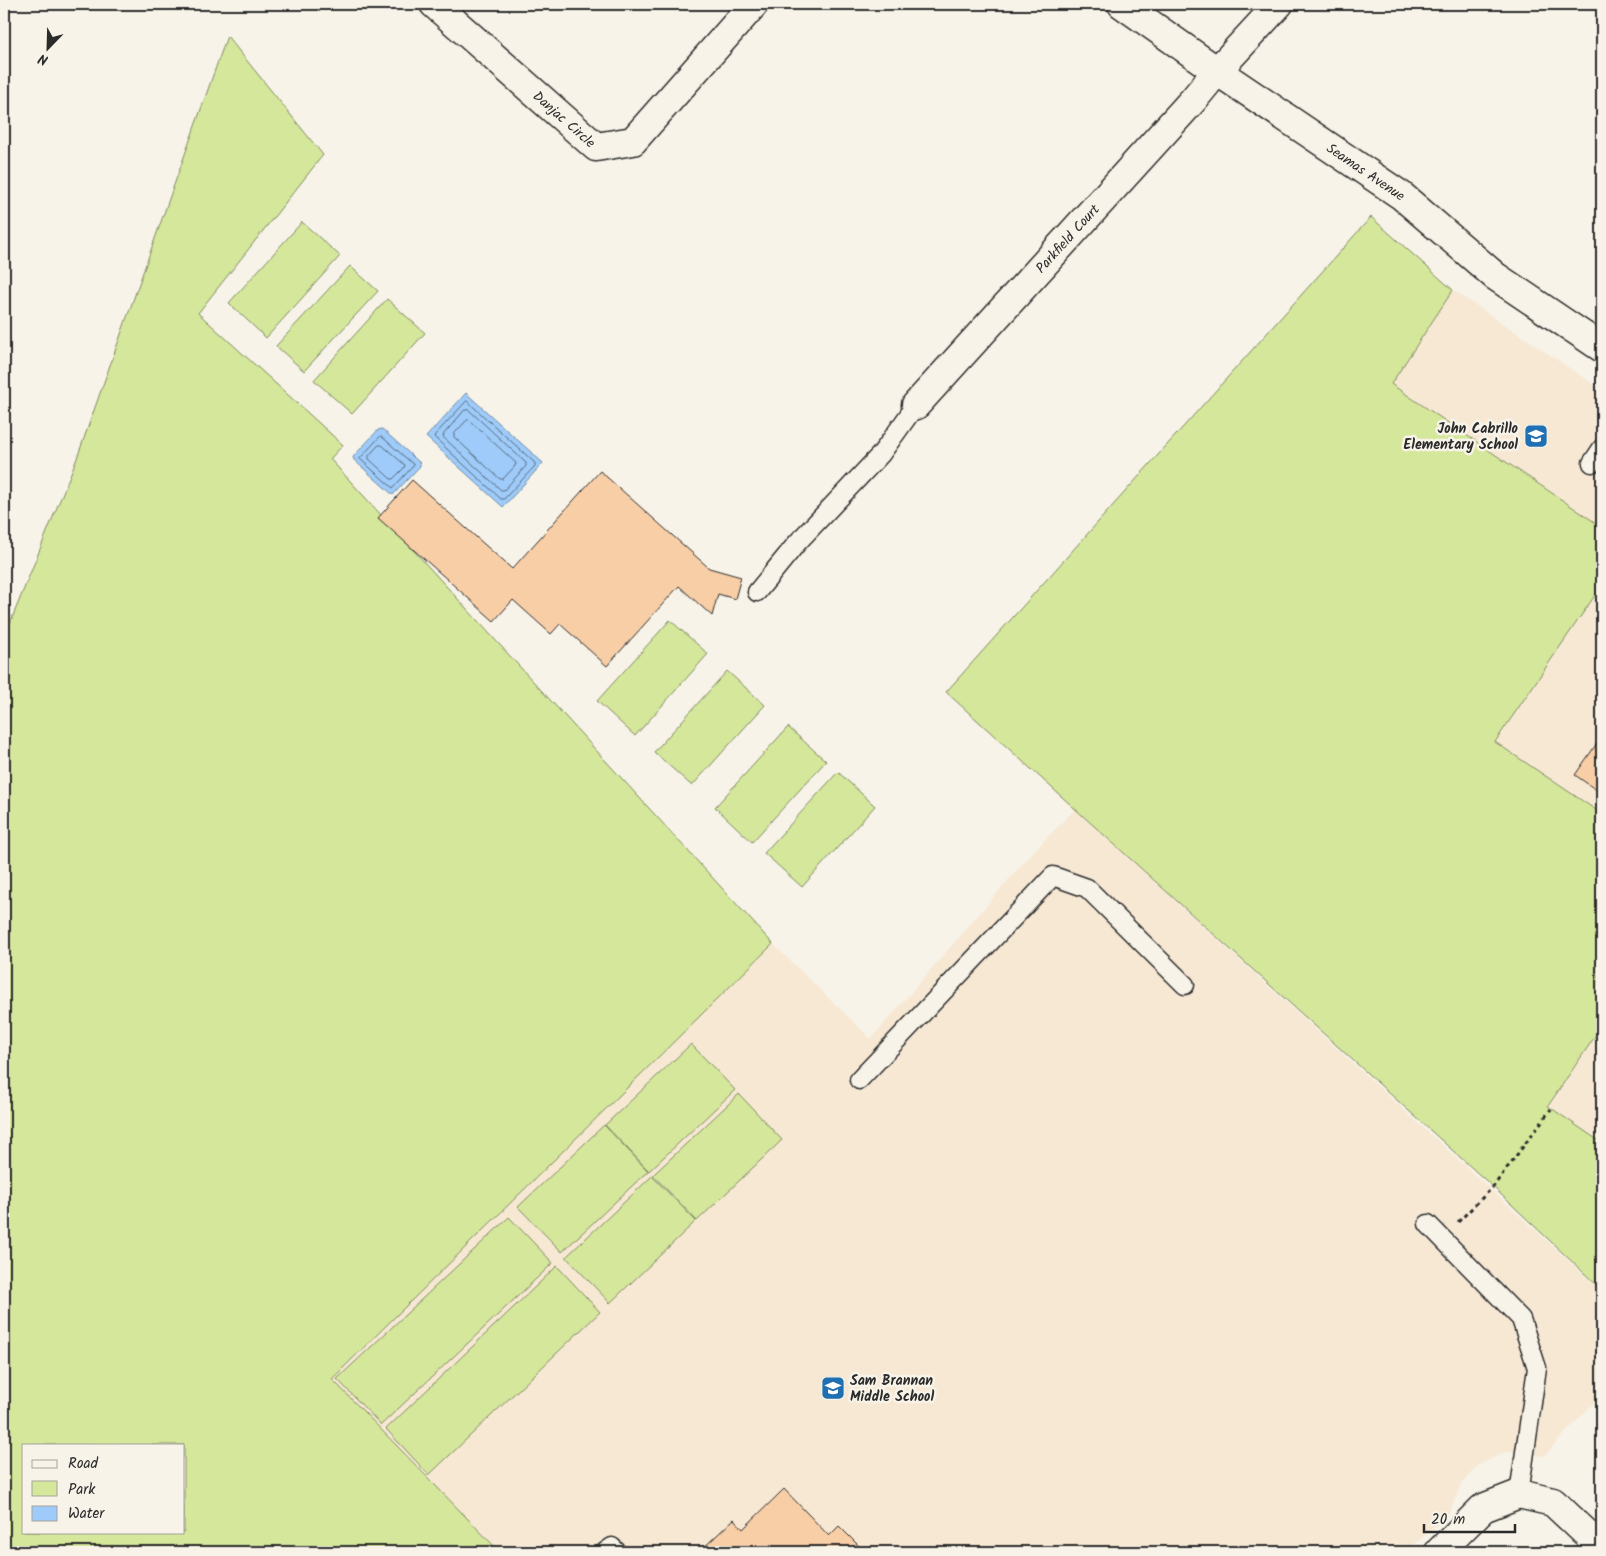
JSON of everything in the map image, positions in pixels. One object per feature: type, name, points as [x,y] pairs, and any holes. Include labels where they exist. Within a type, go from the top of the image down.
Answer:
[{"type":"street","name":"Danjac Circle","points":[[434,4],[596,147],[633,141],[754,4]]},
{"type":"street","name":"Seamas Avenue","points":[[1122,4],[1217,71],[1402,196],[1495,276],[1602,348]]},
{"type":"street","name":"Parkfield Court","points":[[916,405],[1279,4]]},
{"type":"street","points":[[1439,1552],[1483,1508],[1519,1494],[1553,1502],[1602,1548]]},
{"type":"lane","points":[[757,592],[797,543],[881,454],[916,405]]},
{"type":"lane","points":[[1592,463],[1602,448]]},
{"type":"lane","points":[[859,1080],[1052,876],[1087,888],[1185,985]]},
{"type":"lane","points":[[1428,1224],[1521,1318],[1537,1368],[1519,1494]]},
{"type":"lane","points":[[606,1552],[612,1547],[617,1552]]},
{"type":"path","points":[[1442,1238],[1492,1189],[1551,1109]]},
{"type":"shaded area","name":"John Cabrillo Elementary School","points":[[1453,290],[1602,390],[1602,527],[1391,383]]},
{"type":"shaded area","points":[[1602,585],[1602,814],[1495,742]]},
{"type":"shaded area","points":[[1075,809],[1602,1291],[1602,1394],[1543,1457],[1525,1452],[1505,1452],[1477,1466],[1462,1483],[1449,1513],[1407,1552],[500,1552],[332,1379],[773,944],[871,1039],[1029,856]]},
{"type":"shaded area","points":[[1602,1026],[1602,1143],[1548,1107]]},
{"type":"green space","points":[[227,36],[323,155],[198,313],[343,445],[330,459],[773,944],[332,1379],[500,1552],[4,1552],[4,638],[77,458]]},
{"type":"green space","points":[[1371,217],[1453,290],[1391,384],[1602,527],[1602,585],[1495,742],[1602,814],[1602,1026],[1548,1106],[1602,1143],[1602,1290],[1493,1187],[946,692]]},
{"type":"green space","points":[[302,222],[340,256],[266,338],[229,303]]},
{"type":"green space","points":[[350,266],[378,291],[304,371],[276,346]]},
{"type":"green space","points":[[387,299],[425,333],[352,414],[314,380]]},
{"type":"green space","points":[[670,620],[708,654],[635,736],[597,701]]},
{"type":"green space","points":[[727,671],[765,705],[692,786],[654,752]]},
{"type":"green space","points":[[788,727],[826,761],[752,842],[715,807]]},
{"type":"green space","points":[[838,772],[875,806],[802,887],[764,853]]},
{"type":"green space","points":[[691,1044],[735,1090],[649,1171],[605,1125]]},
{"type":"green space","points":[[739,1094],[782,1140],[697,1221],[653,1175]]},
{"type":"green space","points":[[604,1125],[648,1171],[562,1252],[518,1207]]},
{"type":"green space","points":[[652,1176],[696,1221],[610,1303],[566,1257]]},
{"type":"green space","points":[[509,1217],[553,1263],[381,1425],[337,1379]]},
{"type":"green space","points":[[557,1266],[600,1312],[429,1475],[386,1429]]},
{"type":"water","points":[[466,393],[543,463],[503,507],[426,437]]},
{"type":"water","points":[[382,429],[420,463],[420,466],[393,495],[353,457],[378,430]]},
{"type":"building","points":[[600,471],[709,568],[741,577],[735,599],[718,594],[712,616],[679,586],[607,666],[560,624],[551,634],[513,600],[494,621],[378,518],[412,480],[512,569]]},
{"type":"building","points":[[1602,736],[1602,794],[1575,775]]},
{"type":"building","points":[[784,1489],[829,1536],[839,1526],[865,1552],[699,1552],[734,1519],[743,1529]]},
{"type":"place","name":"John Cabrillo Elementary School","points":[[1536,436]]},
{"type":"place","name":"Sam Brannan Middle School","points":[[833,1388]]}]
